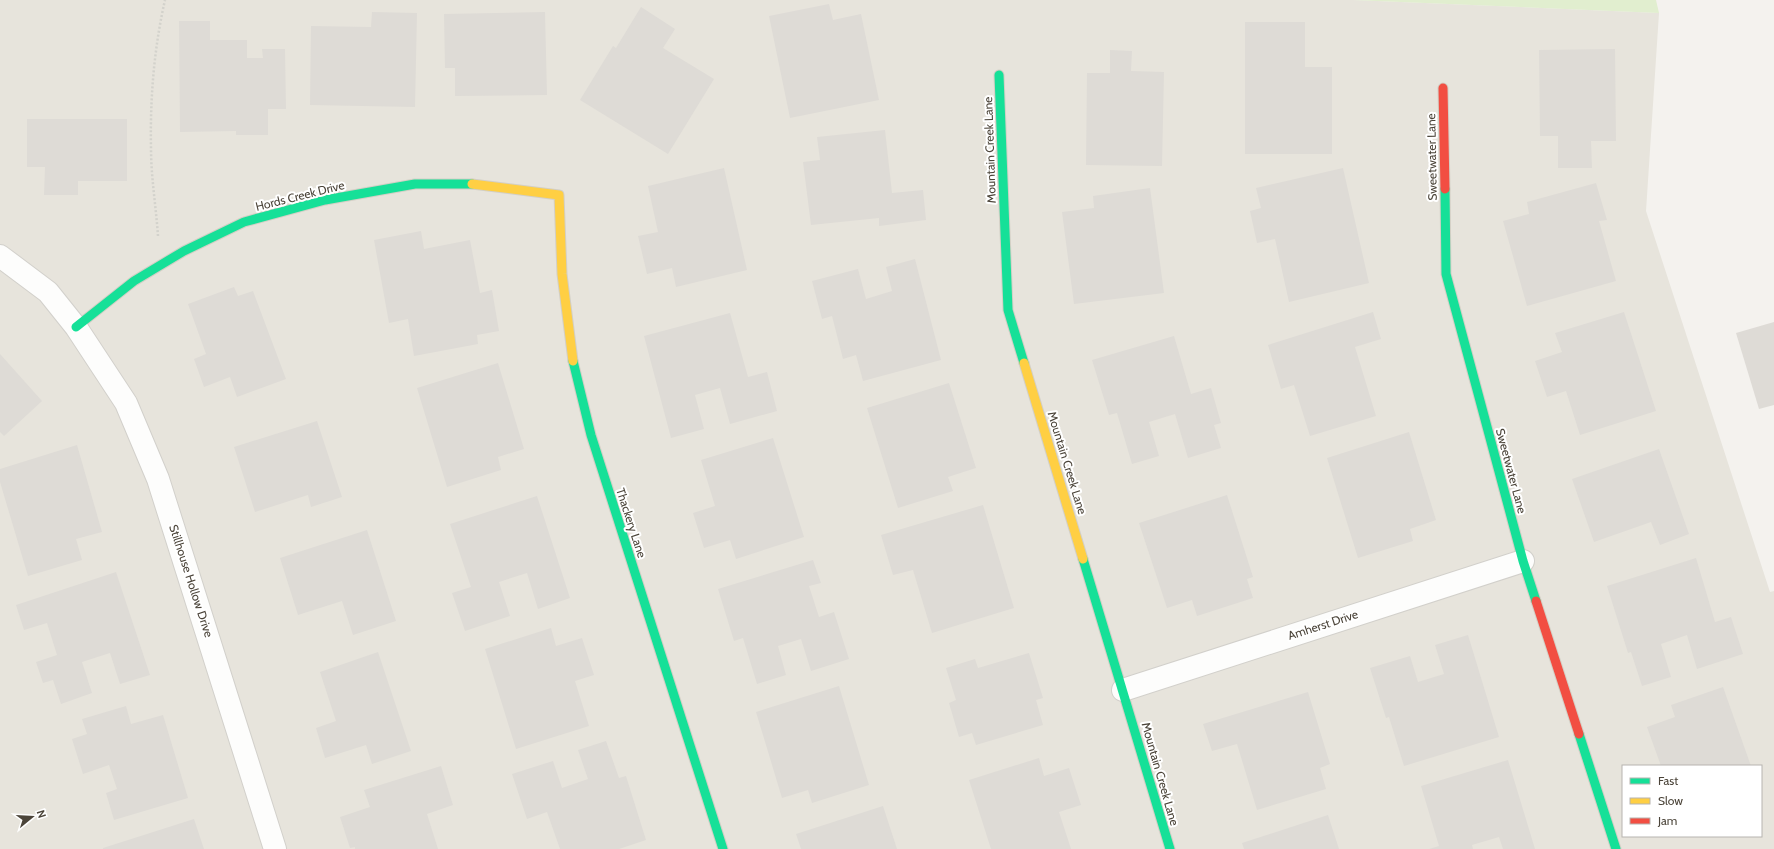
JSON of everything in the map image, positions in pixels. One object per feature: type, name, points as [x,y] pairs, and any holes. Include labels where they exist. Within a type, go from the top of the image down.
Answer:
[{"type":"street","name":"Mountain Creek Lane","points":[[999,75],[1008,310],[1170,849]]},
{"type":"street","name":"Sweetwater Lane","points":[[1443,88],[1446,274],[1523,561],[1616,849]]},
{"type":"street","name":"Hords Creek Drive","points":[[76,327],[134,280],[184,251],[244,222],[325,200],[408,185],[482,184],[559,195]]},
{"type":"street","name":"Thackery Lane","points":[[559,195],[562,274],[573,363],[591,435],[723,849]]},
{"type":"street","name":"Stillhouse Hollow Drive","points":[[0,256],[48,292],[76,327],[126,403],[158,479],[275,849]]},
{"type":"street","name":"Amherst Drive","points":[[1123,690],[1523,561]]},
{"type":"path","points":[[159,265],[151,149],[157,34],[165,0]]},
{"type":"shaded area","points":[[0,0],[1353,0],[1659,13],[1646,211],[1770,592],[1774,591],[1774,849],[0,849]]},
{"type":"green space","points":[[1353,0],[1656,0],[1659,13]]},
{"type":"building","points":[[829,4],[833,20],[861,14],[879,100],[790,118],[769,16]]},
{"type":"building","points":[[641,7],[675,29],[663,48],[714,79],[668,154],[580,100],[613,46],[616,48]]},
{"type":"building","points":[[372,12],[417,13],[415,107],[310,105],[311,26],[371,27]]},
{"type":"building","points":[[545,12],[547,95],[455,96],[455,68],[445,68],[444,14]]},
{"type":"building","points":[[179,21],[210,21],[210,40],[247,40],[247,58],[263,58],[262,49],[285,49],[286,109],[268,109],[268,135],[236,135],[236,131],[180,132]]},
{"type":"building","points":[[1245,22],[1305,22],[1305,67],[1332,67],[1332,154],[1245,154]]},
{"type":"building","points":[[1615,49],[1616,141],[1591,141],[1592,168],[1558,168],[1558,136],[1540,136],[1539,50]]},
{"type":"building","points":[[1110,50],[1132,51],[1131,71],[1164,72],[1162,166],[1086,165],[1087,73],[1110,73]]},
{"type":"building","points":[[27,119],[127,119],[127,181],[78,181],[78,195],[44,195],[45,167],[27,167]]},
{"type":"building","points":[[885,130],[892,193],[923,190],[926,220],[879,226],[879,218],[811,225],[803,162],[820,160],[817,137]]},
{"type":"building","points":[[724,168],[747,270],[676,287],[672,268],[647,274],[638,236],[658,232],[648,186]]},
{"type":"building","points":[[1343,168],[1369,283],[1289,302],[1275,239],[1257,243],[1250,211],[1261,208],[1256,188]]},
{"type":"building","points":[[1596,183],[1607,220],[1599,221],[1616,281],[1527,306],[1503,221],[1529,214],[1527,202]]},
{"type":"building","points":[[1150,188],[1164,293],[1074,304],[1062,212],[1094,208],[1093,196]]},
{"type":"building","points":[[421,231],[424,249],[470,240],[480,293],[492,290],[499,331],[477,335],[478,344],[414,356],[408,319],[389,323],[374,240]]},
{"type":"building","points":[[915,259],[941,360],[863,381],[856,355],[843,359],[832,316],[822,319],[812,281],[858,269],[866,299],[892,291],[886,267]]},
{"type":"building","points":[[234,287],[238,296],[253,291],[286,379],[237,397],[230,377],[204,387],[194,359],[206,354],[188,304]]},
{"type":"building","points":[[1373,312],[1381,339],[1355,347],[1376,416],[1310,436],[1294,385],[1281,389],[1268,345]]},
{"type":"building","points":[[1624,312],[1656,411],[1580,435],[1566,391],[1547,397],[1535,361],[1562,352],[1555,333]]},
{"type":"building","points":[[730,313],[748,377],[767,372],[777,411],[730,424],[720,388],[695,395],[704,429],[671,438],[644,336]]},
{"type":"building","points":[[1774,322],[1774,405],[1759,409],[1736,333]]},
{"type":"building","points":[[1174,336],[1191,394],[1211,388],[1221,423],[1214,425],[1221,448],[1188,458],[1175,414],[1149,422],[1159,456],[1132,464],[1117,413],[1109,415],[1092,360]]},
{"type":"building","points":[[0,354],[42,401],[4,436],[0,432]]},
{"type":"building","points":[[498,363],[524,449],[498,457],[501,470],[447,487],[417,388]]},
{"type":"building","points":[[949,383],[976,468],[948,477],[953,491],[898,508],[867,408]]},
{"type":"building","points":[[317,421],[342,497],[311,507],[308,495],[255,512],[234,447]]},
{"type":"building","points":[[1409,432],[1436,520],[1410,529],[1413,541],[1358,558],[1327,458]]},
{"type":"building","points":[[773,438],[804,537],[736,559],[730,540],[704,548],[693,513],[715,506],[701,460]]},
{"type":"building","points":[[77,445],[102,532],[76,539],[82,560],[28,576],[0,482],[0,469]]},
{"type":"building","points":[[1659,449],[1689,534],[1660,545],[1651,522],[1594,542],[1572,479]]},
{"type":"building","points":[[1227,495],[1253,577],[1247,579],[1253,598],[1197,616],[1192,600],[1167,608],[1139,523]]},
{"type":"building","points":[[537,496],[570,598],[538,609],[527,573],[499,582],[510,616],[465,631],[452,593],[471,587],[450,524]]},
{"type":"building","points":[[983,505],[1014,608],[932,633],[913,570],[893,575],[881,535]]},
{"type":"building","points":[[367,530],[396,621],[353,635],[342,601],[298,615],[280,558]]},
{"type":"building","points":[[1696,558],[1715,622],[1731,617],[1743,654],[1697,669],[1687,635],[1661,644],[1671,677],[1642,686],[1631,652],[1628,653],[1607,586]]},
{"type":"building","points":[[813,560],[821,583],[809,586],[819,617],[834,612],[849,659],[811,671],[801,639],[778,646],[786,675],[757,684],[743,638],[734,641],[718,589]]},
{"type":"building","points":[[116,572],[150,675],[120,684],[110,653],[82,662],[92,693],[61,704],[53,680],[43,683],[36,662],[57,655],[47,623],[24,630],[16,605]]},
{"type":"building","points":[[551,628],[556,646],[582,638],[594,675],[575,681],[589,726],[516,749],[485,649]]},
{"type":"building","points":[[1468,635],[1499,737],[1404,766],[1389,717],[1386,718],[1370,668],[1410,656],[1418,682],[1444,674],[1435,645]]},
{"type":"building","points":[[378,652],[411,751],[372,764],[366,745],[325,758],[316,728],[336,721],[320,672]]},
{"type":"building","points":[[1029,653],[1043,698],[1036,700],[1043,725],[976,745],[972,733],[959,737],[949,703],[956,700],[946,668],[975,659],[978,668]]},
{"type":"building","points":[[839,686],[869,785],[812,803],[808,790],[782,798],[756,712]]},
{"type":"building","points":[[1723,687],[1751,765],[1661,765],[1647,727],[1675,717],[1671,705]]},
{"type":"building","points":[[1308,692],[1330,764],[1320,768],[1326,789],[1257,810],[1237,744],[1212,751],[1203,724]]},
{"type":"building","points":[[126,706],[131,724],[163,715],[188,798],[114,820],[106,793],[117,789],[109,765],[83,774],[72,739],[87,734],[82,719]]},
{"type":"building","points":[[606,741],[619,778],[626,776],[646,840],[619,849],[560,849],[547,812],[527,819],[512,774],[553,761],[562,788],[588,779],[578,750]]},
{"type":"building","points":[[1039,758],[1044,776],[1069,768],[1081,805],[1059,812],[1071,849],[991,849],[969,780]]},
{"type":"building","points":[[1508,760],[1535,849],[1503,849],[1499,837],[1472,845],[1473,849],[1429,849],[1439,846],[1421,786]]},
{"type":"building","points":[[441,766],[453,805],[427,814],[438,849],[350,848],[340,817],[370,807],[364,790]]},
{"type":"building","points":[[883,806],[897,849],[801,849],[796,834]]},
{"type":"building","points":[[1328,815],[1339,849],[1244,849],[1242,843]]},
{"type":"building","points":[[194,819],[204,849],[103,849],[103,848]]},
{"type":"traffic: fast","points":[[999,75],[1008,310],[1024,363]]},
{"type":"traffic: fast","points":[[76,327],[134,281],[184,251],[244,222],[325,200],[415,184],[472,184]]},
{"type":"traffic: fast","points":[[1445,189],[1446,274],[1523,561],[1536,601]]},
{"type":"traffic: fast","points":[[573,361],[591,435],[723,849]]},
{"type":"traffic: fast","points":[[1083,559],[1170,849]]},
{"type":"traffic: fast","points":[[1579,734],[1616,849]]},
{"type":"traffic: slow","points":[[472,184],[559,195],[562,274],[573,361]]},
{"type":"traffic: slow","points":[[1024,363],[1083,559]]},
{"type":"traffic: jam","points":[[1443,88],[1445,189]]},
{"type":"traffic: jam","points":[[1536,601],[1579,734]]}]
